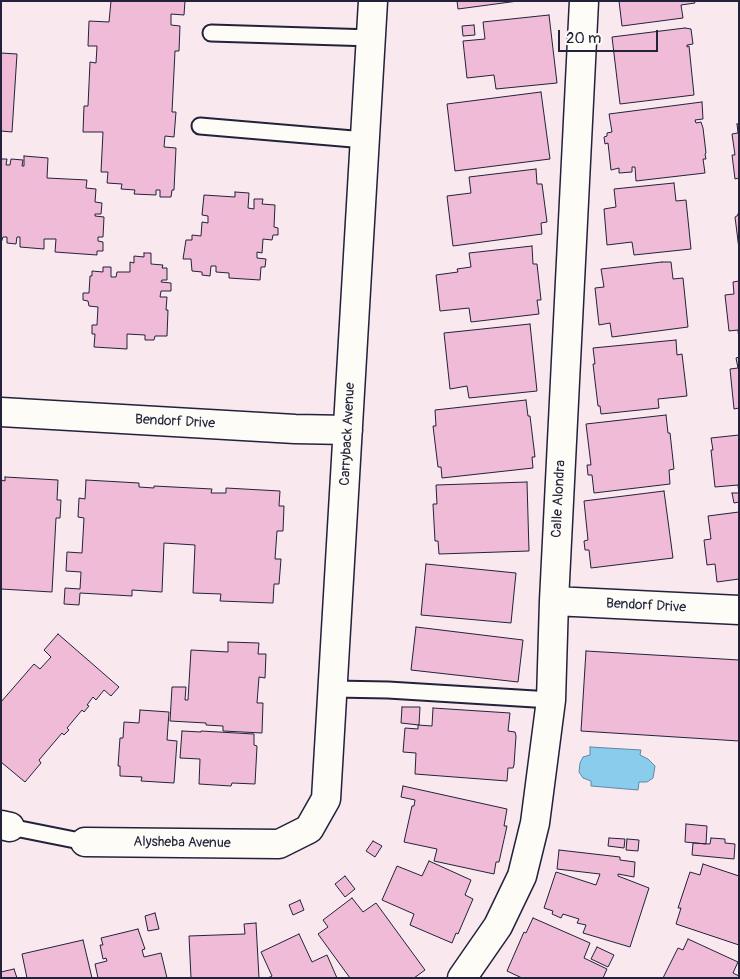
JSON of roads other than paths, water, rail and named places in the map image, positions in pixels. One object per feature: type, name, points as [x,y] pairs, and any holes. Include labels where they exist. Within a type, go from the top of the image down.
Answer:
[{"type":"street","name":"Carryback Avenue","points":[[278,844],[309,829],[326,799],[373,1]]},
{"type":"street","name":"Calle Alondra","points":[[462,978],[498,926],[522,876],[535,823],[551,700],[554,601],[584,1]]},
{"type":"street","name":"Bendorf Drive","points":[[1,412],[348,430]]},
{"type":"street","name":"Bendorf Drive","points":[[554,601],[739,610]]},
{"type":"street","name":"Alysheba Avenue","points":[[84,842],[278,844]]},
{"type":"lane","points":[[211,33],[372,38]]},
{"type":"lane","points":[[200,126],[365,140]]},
{"type":"lane","points":[[334,688],[551,700]]},
{"type":"lane","points":[[6,826],[84,842]]},
{"type":"water","points":[[590,747],[641,750],[640,755],[648,759],[655,766],[653,778],[647,782],[639,782],[638,790],[591,786],[591,781],[583,778],[579,772],[583,757],[590,755]]}]
